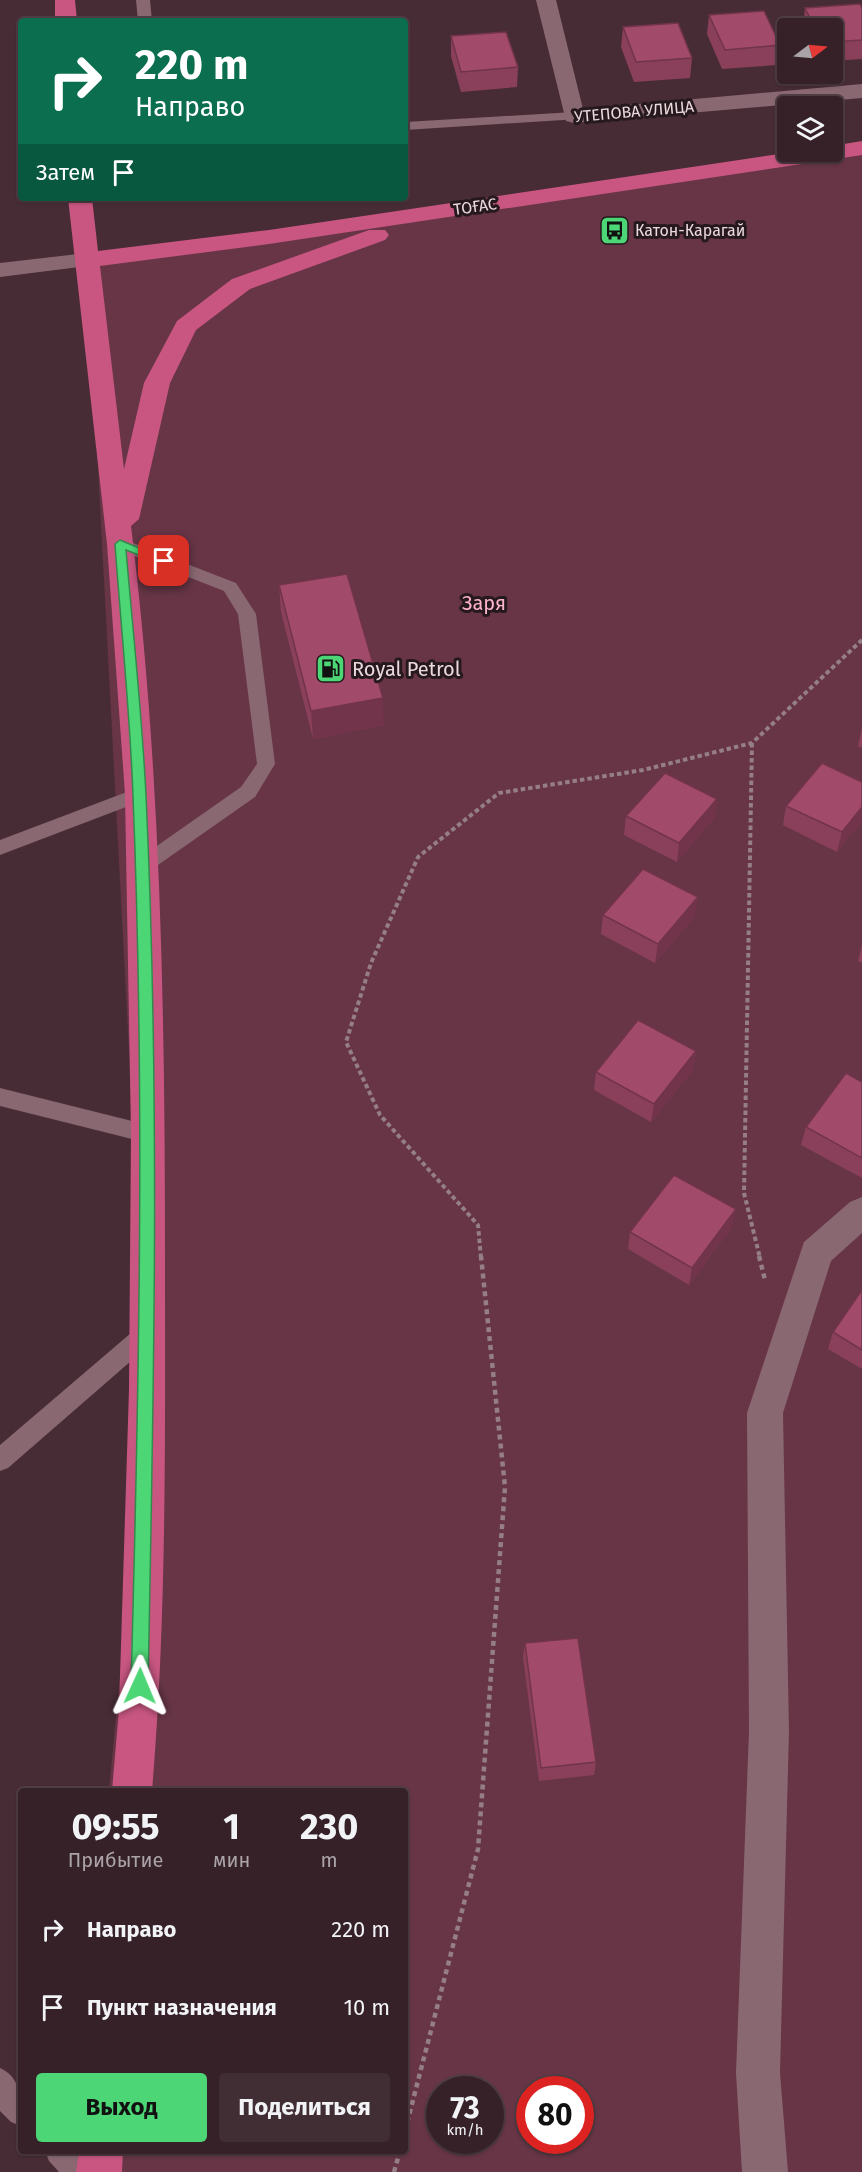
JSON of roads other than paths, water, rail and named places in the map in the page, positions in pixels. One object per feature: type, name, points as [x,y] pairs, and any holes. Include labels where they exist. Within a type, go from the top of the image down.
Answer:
[{"type":"highway","points":[[65,0],[66,18]]},
{"type":"highway","name":"ТОҒАС","points":[[87,260],[269,237],[862,148]]},
{"type":"highway","points":[[408,193],[514,200]]},
{"type":"highway","points":[[80,201],[120,544],[140,794],[148,1134],[139,1709],[132,1788]]},
{"type":"highway","points":[[120,544],[157,383],[186,326],[241,284],[442,211]]},
{"type":"street","points":[[546,0],[574,116]]},
{"type":"street","name":"УТЕПОВА УЛИЦА","points":[[574,116],[862,91]]},
{"type":"street","points":[[0,270],[87,260]]},
{"type":"street","points":[[765,2172],[758,2073],[769,1731],[765,1413],[816,1253],[862,1212]]},
{"type":"lane","points":[[143,0],[145,18]]},
{"type":"lane","name":"УТЕПОВА УЛИЦА","points":[[408,126],[574,116]]},
{"type":"lane","points":[[120,544],[230,587],[247,614],[266,764],[248,792],[141,867]]},
{"type":"lane","points":[[0,848],[140,794]]},
{"type":"lane","points":[[0,1097],[148,1134]]},
{"type":"lane","points":[[0,1460],[146,1334]]},
{"type":"lane","points":[[0,2082],[6,2097],[18,2109]]},
{"type":"place","name":"Катон-Карагай","points":[[614,230]]},
{"type":"place","name":"Royal Petrol","points":[[331,669]]},
{"type":"park label","name":"Заря","points":[[484,603]]}]
